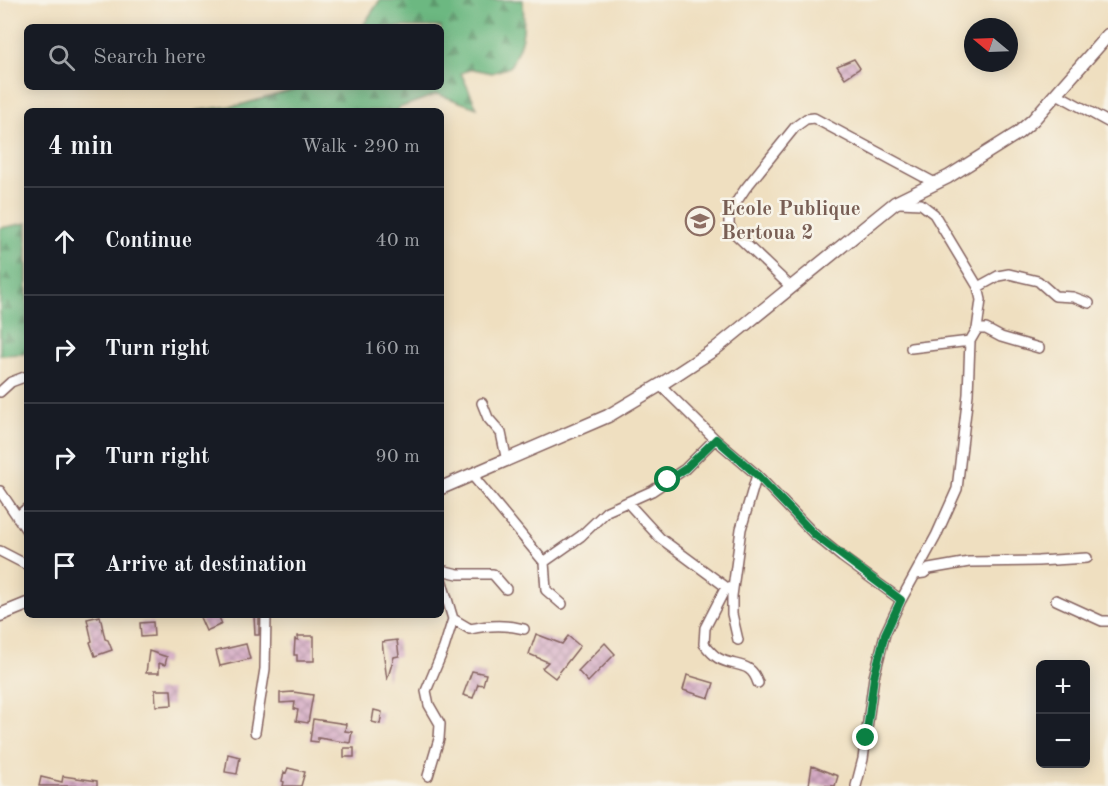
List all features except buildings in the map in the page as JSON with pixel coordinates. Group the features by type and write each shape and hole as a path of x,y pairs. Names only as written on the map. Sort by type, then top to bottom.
{"street":[{"path":"444,487 608,417 715,349 895,203 935,183 1018,133 1034,120 1108,35"},
{"path":"1057,94 1108,122"},
{"path":"792,288 739,238 729,224 729,213 745,189 795,127 806,119 814,118 935,183"},
{"path":"856,786 863,759 874,677 885,634 936,536 957,489 968,394 970,341 977,329 981,300 978,287 934,214 921,204 895,203"},
{"path":"978,287 998,276 1009,274 1038,281 1055,296 1073,297 1089,303"},
{"path":"977,329 986,329 1001,337 1039,348"},
{"path":"911,348 970,341"},
{"path":"0,392 11,382 24,377"},
{"path":"660,385 757,475 815,535 901,600"},
{"path":"482,403 488,418 501,433 507,461"},
{"path":"544,562 581,536 607,511 651,491 685,469 716,439"},
{"path":"472,475 544,562 546,590 562,604"},
{"path":"738,640 732,614 732,596 741,530 757,475"},
{"path":"0,491 24,527"},
{"path":"627,502 660,537 726,587 705,628 704,644 720,659 748,668 754,673 758,684"},
{"path":"16,517 24,510"},
{"path":"0,551 24,563"},
{"path":"916,574 959,563 1087,558"},
{"path":"444,571 458,574 493,574 506,589"},
{"path":"428,776 439,739 440,724 429,705 426,692 453,620 444,589"},
{"path":"1056,600 1102,621 1108,621"},
{"path":"0,615 24,605"},
{"path":"255,732 266,669 266,618"},
{"path":"453,620 470,628 485,625 511,625 524,629"}],"green space":[{"path":"380,0 523,0 524,19 521,42 510,67 492,73 473,69 461,73 477,108 437,94 399,108 217,108 240,105 292,90 444,90 444,24 364,24"},
{"path":"24,224 24,354 0,355 0,228"}],"place":[{"name":"Ecole Publique Bertoua 2","path":"700,221"}],"route":[{"path":"668,480 685,469 716,439 757,475 815,535 901,600 885,634 874,677 866,738"}]}
